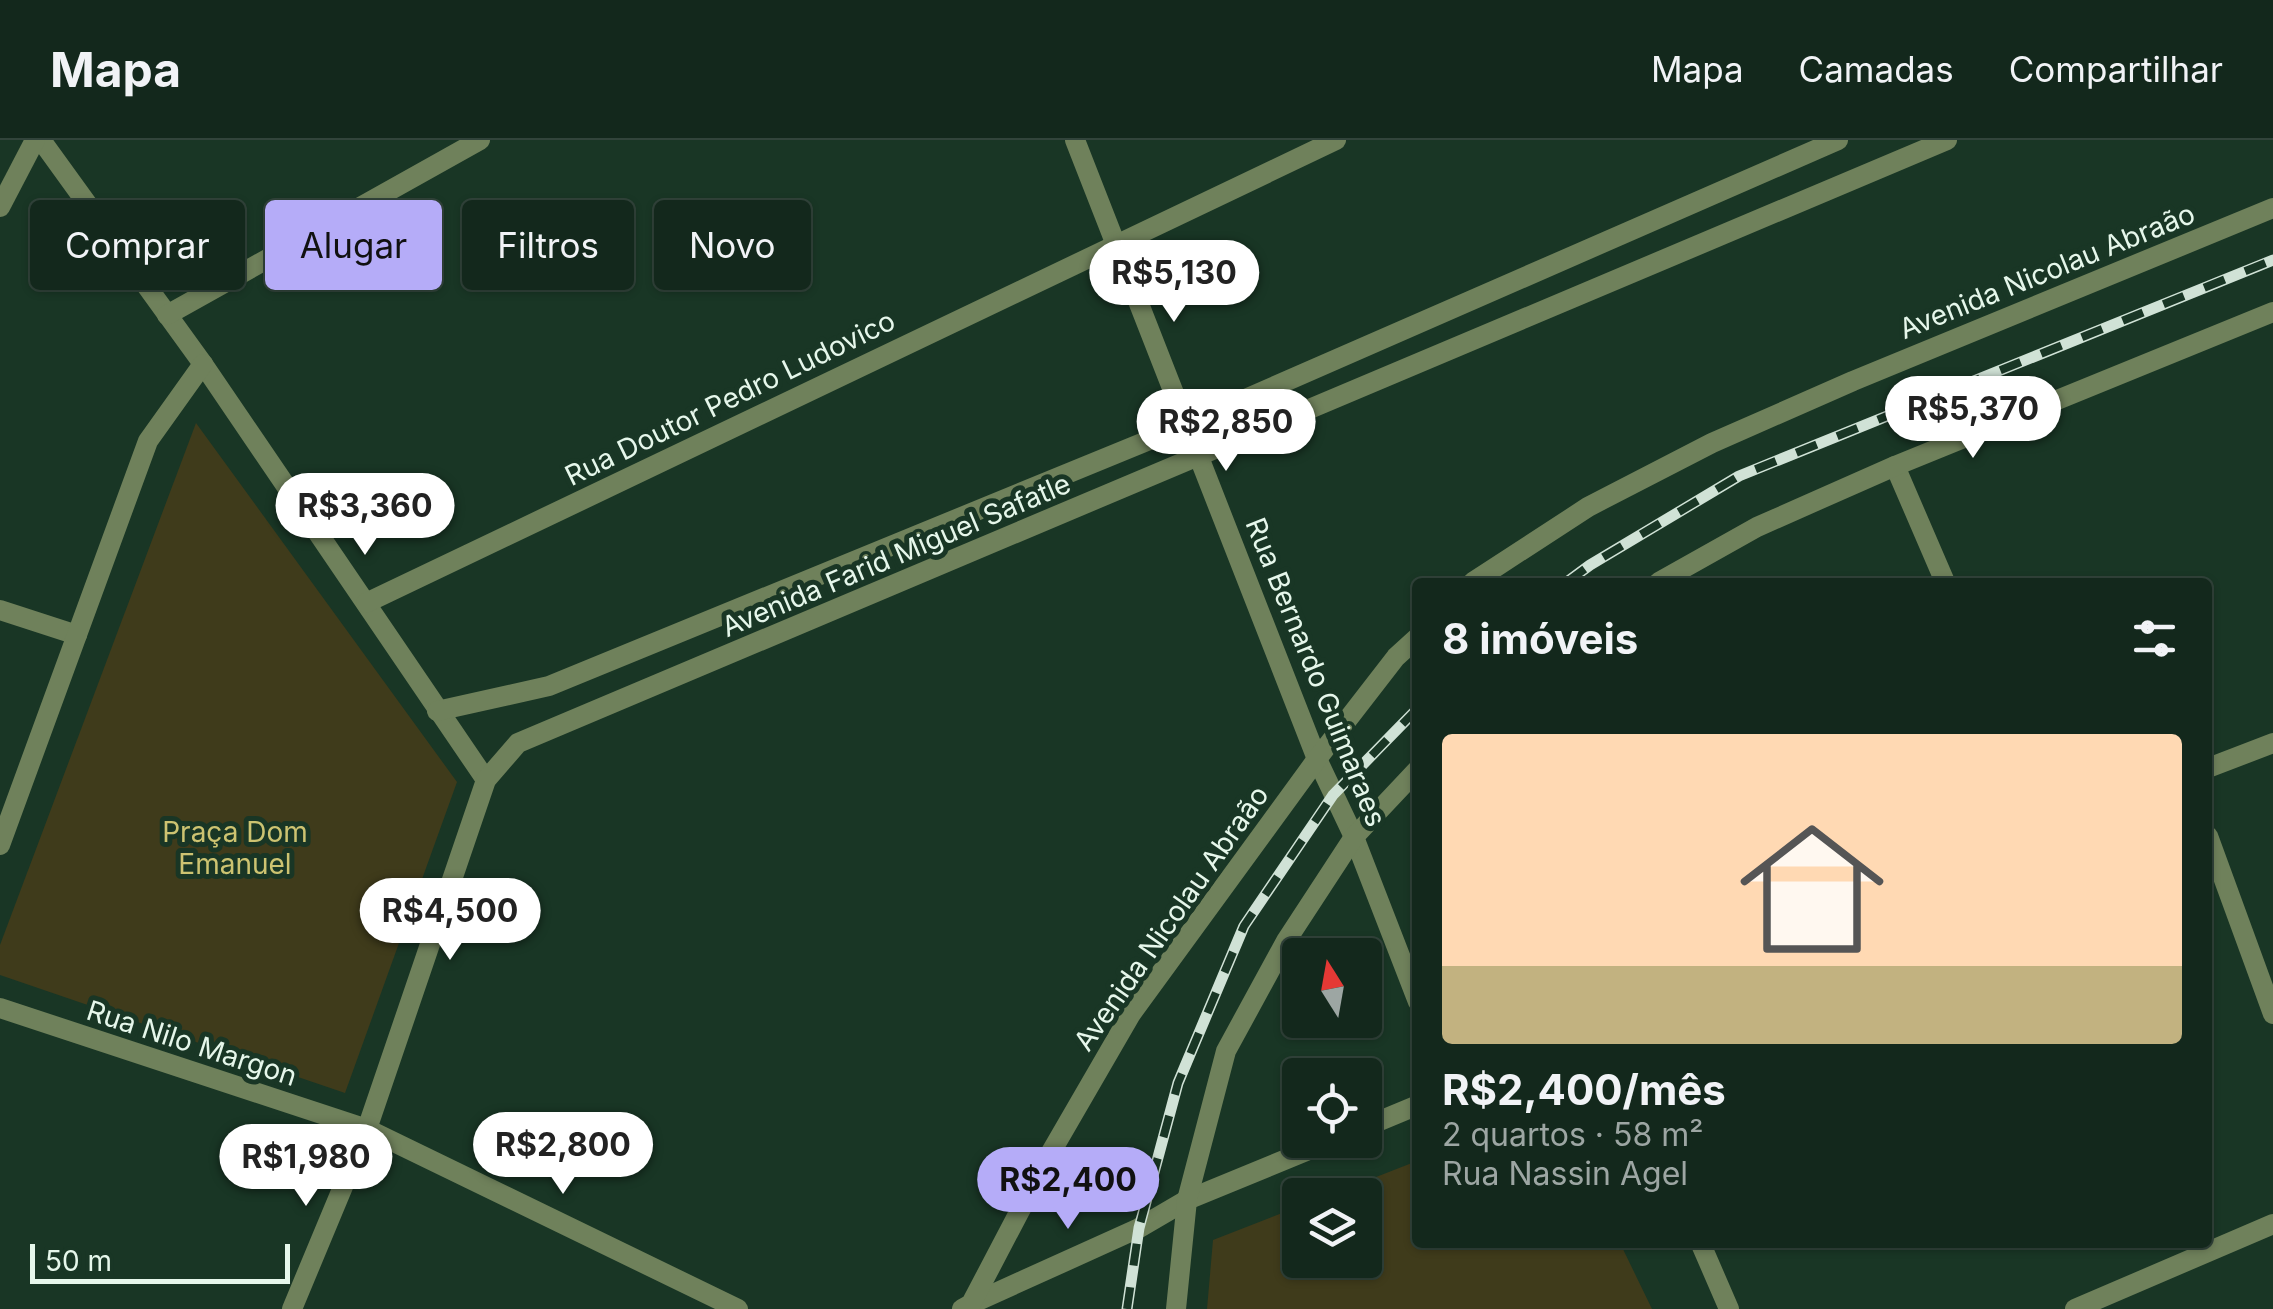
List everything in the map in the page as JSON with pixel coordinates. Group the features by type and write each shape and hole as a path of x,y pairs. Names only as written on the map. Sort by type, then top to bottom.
{"street":[{"path":"0,207 38,140 203,364 486,780 367,1129 292,1309"},
{"path":"167,314 480,140"},
{"name":"Rua Bernardo Guimaraes","path":"1076,140 1317,758 1354,837 1412,987"},
{"name":"Rua Doutor Pedro Ludovico","path":"366,603 1336,140"},
{"name":"Avenida Farid Miguel Safatle","path":"436,711 549,686 1186,425 1838,140"},
{"name":"Avenida Farid Miguel Safatle","path":"486,780 518,743 1947,140"},
{"name":"Avenida Nicolau Abraão","path":"1480,578 1588,507 1712,443 2273,208"},
{"path":"1665,578 1757,527 1895,466 2273,312"},
{"path":"0,845 148,440 203,364"},
{"path":"1895,466 1944,578"},
{"path":"0,610 76,635"},
{"name":"Avenida Nicolau Abraão","path":"966,1307 1131,1014 1317,758 1412,642"},
{"path":"2212,766 2273,743"},
{"path":"1176,1309 1186,1200 1226,1051 1286,940 1354,837 1412,775"},
{"path":"2212,847 2273,1014"},
{"name":"Rua Nilo Margon","path":"0,1008 367,1129 738,1309"},
{"path":"1382,1120 1412,1107"},
{"path":"966,1307 1139,1228 1186,1200 1289,1158"},
{"path":"2074,1309 2273,1224"},
{"path":"1703,1248 1729,1309"}],"green space":[{"name":"Praça Dom Emanuel","path":"196,423 457,782 345,1093 0,975 0,945"},
{"path":"1412,1163 1412,1248 1622,1248 1652,1309 1207,1309 1213,1240 1282,1213 1282,1278 1382,1278 1382,1178 1374,1178"}],"railway":[{"path":"1572,578 1739,476 2273,260"},
{"path":"1127,1309 1139,1228 1178,1083 1244,926 1333,795 1412,714"}]}
